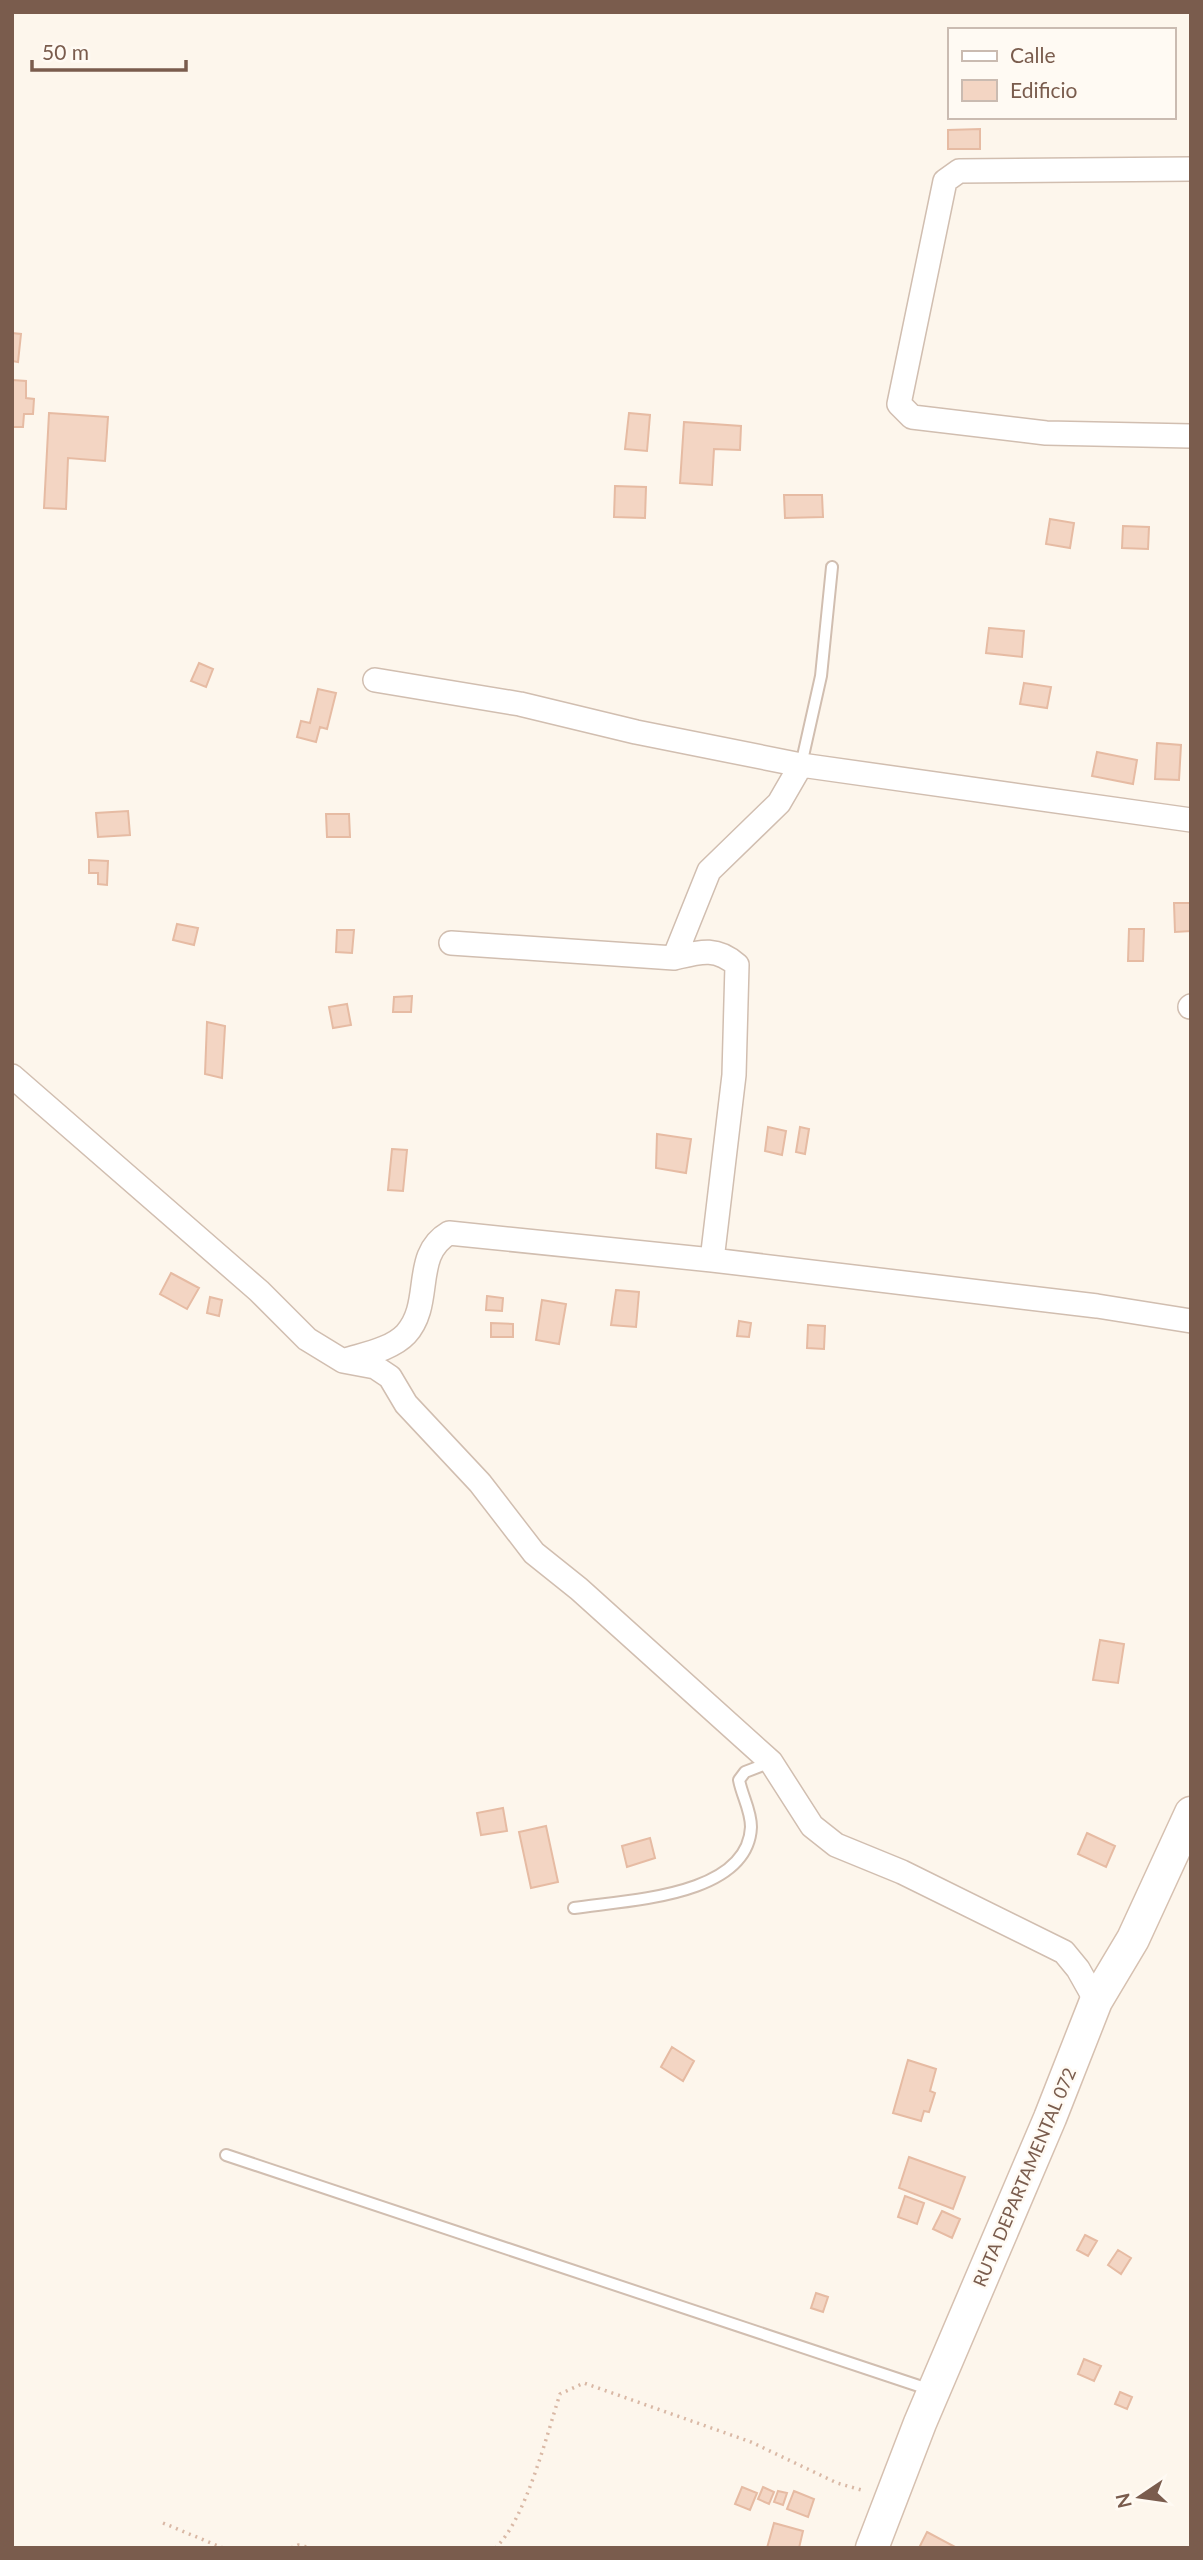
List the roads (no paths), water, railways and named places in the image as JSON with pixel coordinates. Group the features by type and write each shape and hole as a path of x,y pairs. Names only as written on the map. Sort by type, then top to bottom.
{"main road":[{"name":"RUTA DEPARTAMENTAL 072","path":"872,2548 933,2391 1050,2118 1096,2001 1133,1940 1191,1813"}],"street":[{"path":"1191,169 958,171 950,174 945,180 899,404 912,417 1046,433 1191,436"},
{"path":"375,680 520,704 636,732 801,765 1191,820"},
{"path":"674,958 709,871 779,803 801,765"},
{"path":"451,943 674,958 707,950 725,954 737,965 734,1075 712,1260"},
{"path":"12,1076 259,1291 307,1339 343,1361 375,1367 390,1377 406,1404 480,1483 534,1553 579,1589 771,1762 813,1826 836,1845 902,1872 1064,1952 1078,1969 1096,2001"},
{"path":"343,1361 383,1348 406,1334 421,1309 426,1258 436,1240 449,1233 712,1260 1097,1306 1191,1321"}],"lane":[{"path":"801,765 821,676 832,567"},
{"path":"574,1908 700,1886 734,1867 751,1830 751,1815 739,1780 745,1772 771,1762"},
{"path":"226,2155 933,2391"}]}
